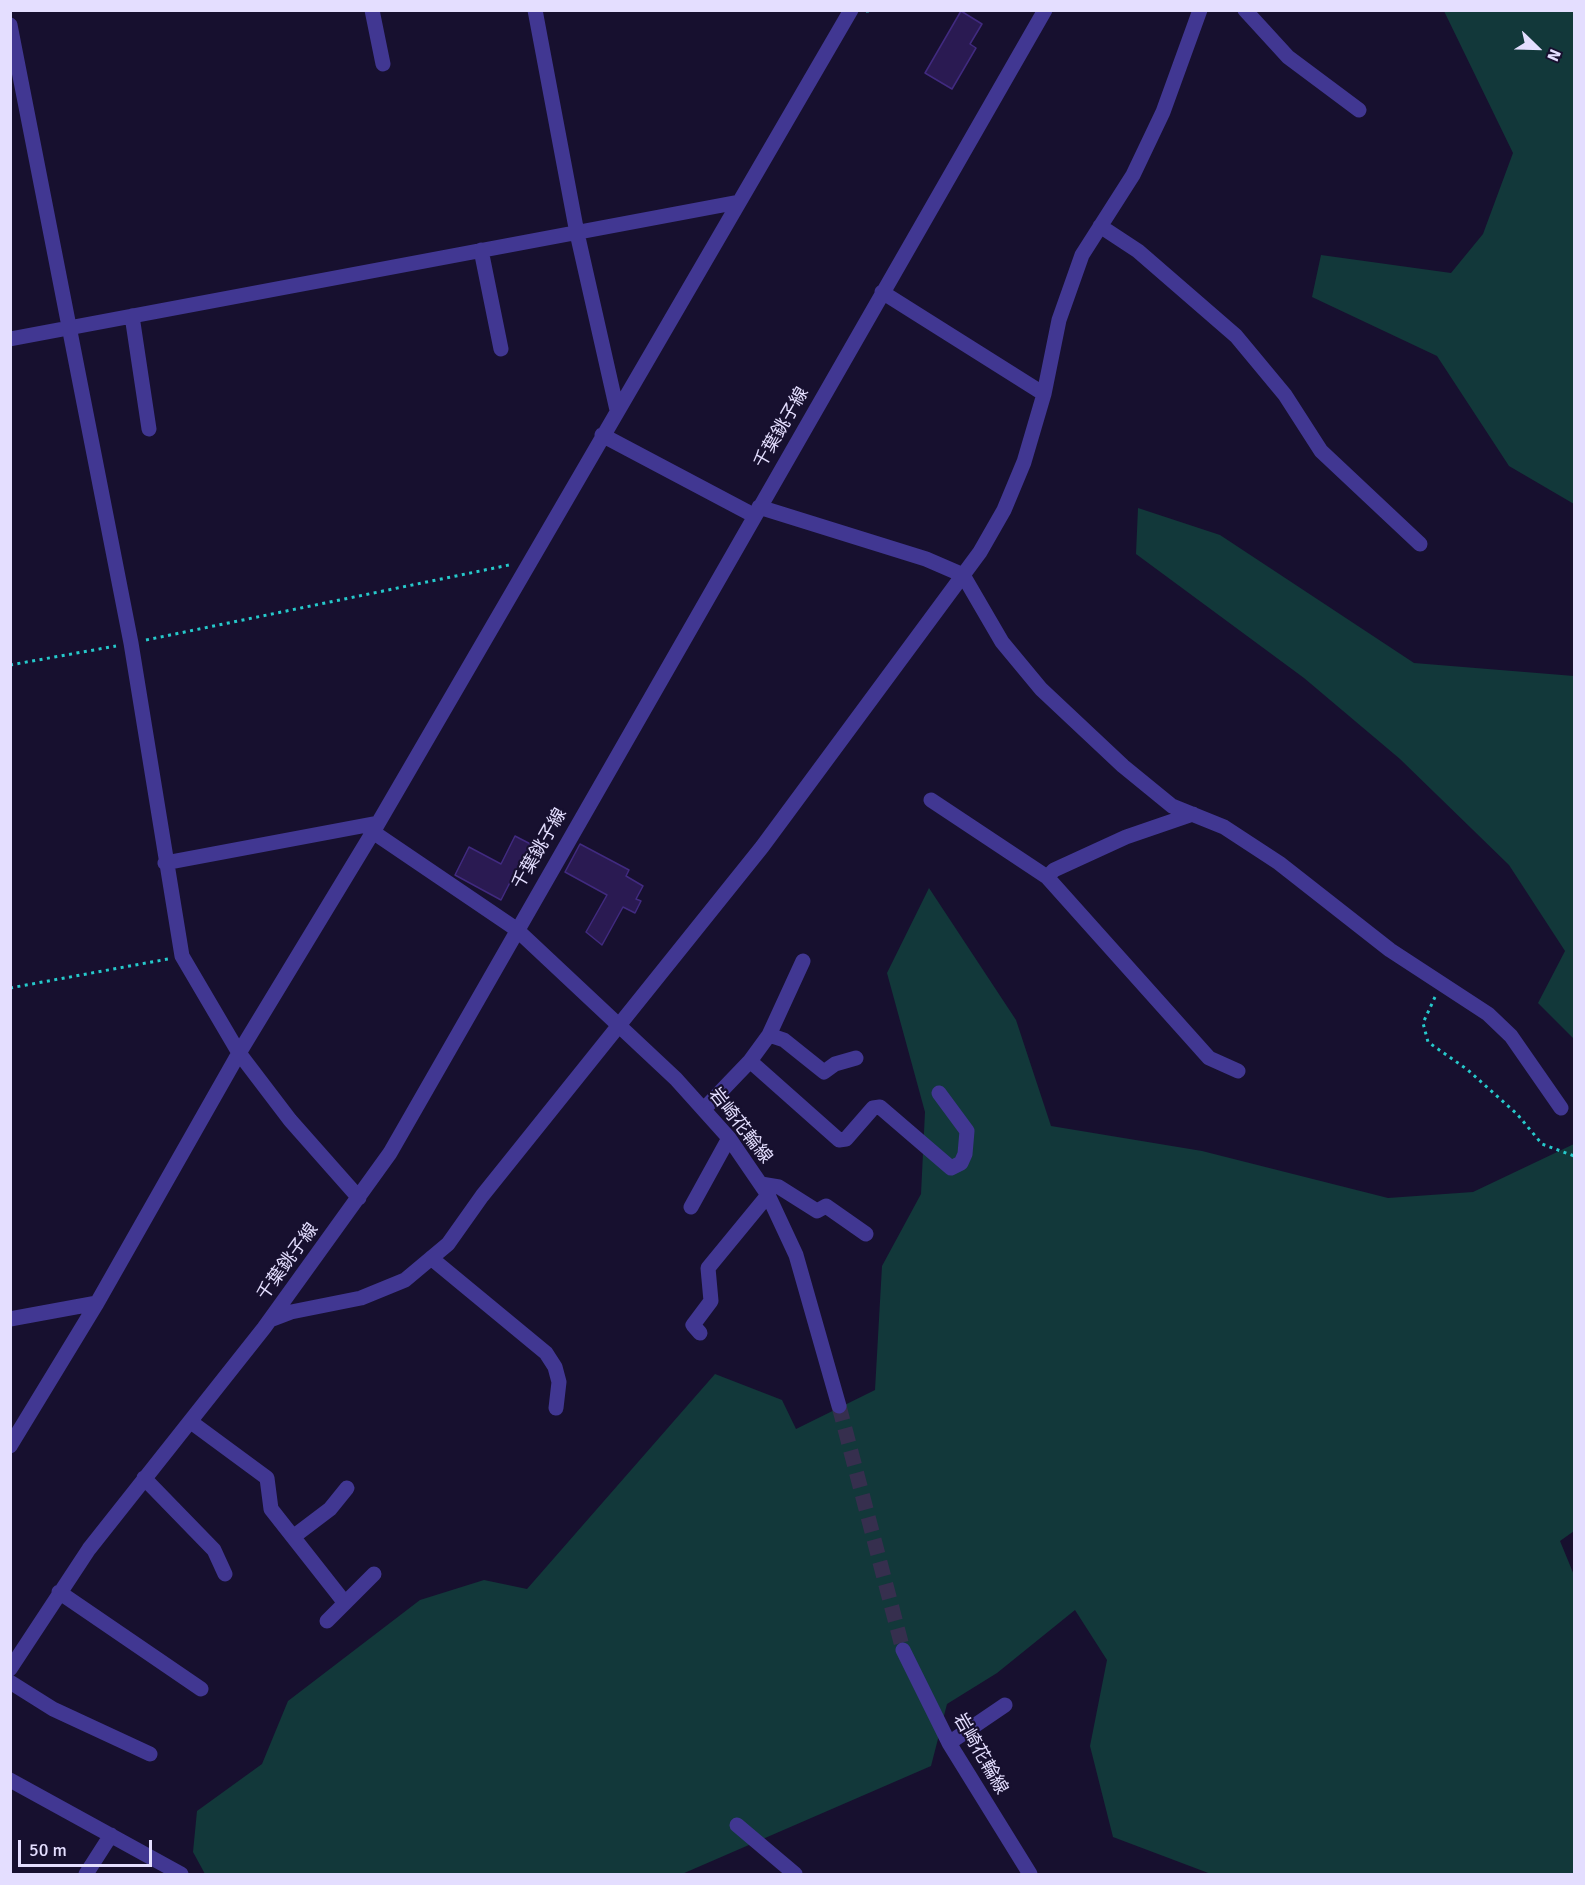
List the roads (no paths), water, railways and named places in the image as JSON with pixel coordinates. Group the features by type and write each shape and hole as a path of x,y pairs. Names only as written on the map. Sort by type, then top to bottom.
{"street":[{"path":"372,10 383,64"},
{"path":"535,10 577,233 617,410"},
{"path":"10,1446 97,1303 239,1053 375,828 851,10"},
{"name":"千葉銚子線","path":"10,1669 15,1652 59,1592 144,1478 270,1320 390,1153 516,929 1045,10"},
{"path":"270,1320 291,1312 361,1298 405,1280 448,1244 482,1196 762,847 980,552 1004,510 1024,462 1044,394 1059,320 1082,255 1132,175 1163,112 1187,40 1200,10"},
{"path":"1245,10 1288,57 1359,110"},
{"path":"10,25 15,73 130,643 182,956 239,1053 290,1120 359,1198"},
{"path":"10,339 739,202"},
{"path":"1100,226 1146,258 1236,336 1285,395 1321,451 1420,544"},
{"path":"481,250 501,349"},
{"path":"882,292 1044,394"},
{"path":"132,316 149,429"},
{"path":"602,435 757,511 926,559 963,575 1002,642 1041,689 1123,766 1172,806 1224,827 1279,863 1390,950 1440,985 1488,1014 1511,1036 1561,1108"},
{"path":"931,801 1047,877 1209,1058 1238,1071"},
{"path":"1047,877 1054,870 1126,837 1193,814"},
{"path":"165,863 375,828"},
{"name":"岩崎花輪線","path":"375,828 516,929 704,1109 729,1138 764,1190 796,1255 839,1406"},
{"path":"704,1109 750,1061 769,1035 803,961"},
{"path":"769,1035 784,1040 824,1072 835,1064 856,1058"},
{"path":"750,1061 839,1140 846,1139 873,1108 880,1107 951,1168 961,1163 965,1154 967,1131 939,1093"},
{"path":"691,1207 729,1138"},
{"path":"700,1333 693,1325 711,1301 708,1268 764,1190 779,1186 818,1211 826,1206 866,1234"},
{"path":"431,1258 546,1353 555,1367 559,1382 556,1408"},
{"path":"10,1319 97,1303"},
{"path":"190,1422 267,1478 271,1509 345,1603"},
{"path":"144,1478 214,1550 225,1574"},
{"path":"293,1537 330,1509 347,1488"},
{"path":"327,1621 374,1574"},
{"path":"59,1592 201,1689"},
{"name":"岩崎花輪線","path":"903,1650 949,1743 1023,1871"},
{"path":"10,1682 53,1709 150,1754"},
{"path":"949,1743 1005,1705"},
{"path":"10,1780 111,1834 181,1875"},
{"path":"737,1825 795,1875"},
{"path":"86,1875 111,1834"}],"tunnel":[{"path":"839,1406 903,1650"}]}
